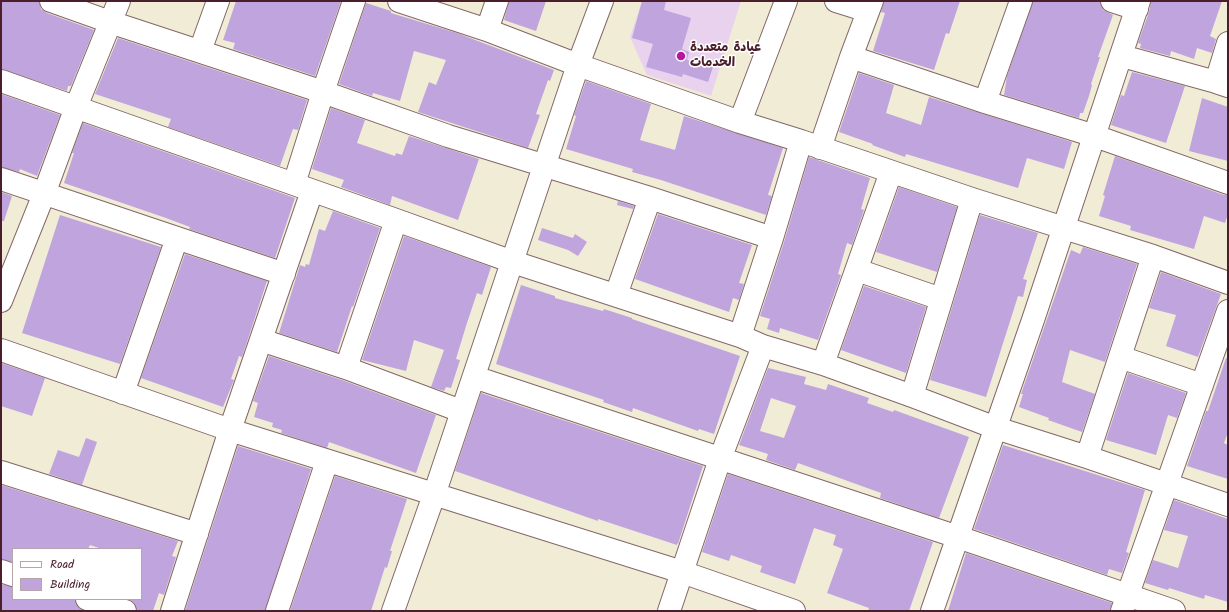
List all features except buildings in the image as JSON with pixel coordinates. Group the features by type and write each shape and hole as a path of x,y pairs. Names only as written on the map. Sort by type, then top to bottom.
{"street":[{"path":"51,1 323,92 448,136 544,167 650,198 772,238"},
{"path":"1,301 118,1"},
{"path":"200,52 218,1"},
{"path":"172,611 230,430 284,274 323,92 354,1"},
{"path":"399,1 487,30 578,66 740,122 972,199 1153,256 1228,283"},
{"path":"487,30 497,1"},
{"path":"396,610 461,411 474,377 578,66 602,1"},
{"path":"740,122 786,1"},
{"path":"740,336 772,238 811,145 851,57 870,6 836,1"},
{"path":"986,102 1021,1"},
{"path":"932,611 996,428 1138,5 1112,1"},
{"path":"1122,56 1222,84 1228,43"},
{"path":"851,57 986,102 1095,136 1228,182"},
{"path":"1,81 512,262 740,336 763,346 823,364 996,428 1228,505"},
{"path":"823,364 891,172"},
{"path":"1,179 284,274"},
{"path":"616,296 650,198"},
{"path":"912,396 972,199"},
{"path":"346,368 396,220"},
{"path":"123,393 177,238"},
{"path":"1086,457 1153,256"},
{"path":"857,270 941,300"},
{"path":"1125,603 1228,311"},
{"path":"261,340 346,368 461,411"},
{"path":"669,611 720,459 763,346"},
{"path":"1,350 230,430 682,572 794,611"},
{"path":"1120,357 1202,385"},
{"path":"474,377 958,537 1125,603 1174,611"},
{"path":"277,611 327,461"},
{"path":"1,472 197,534"},
{"path":"1,571 12,575"},
{"path":"90,600 124,611"}],"shaded area":[{"name":"عيادة متعددة الخدمات","path":"642,1 650,4 651,1 741,1 711,96 647,75 630,37"}],"place":[{"name":"عيادة متعددة الخدمات","path":"681,56"}]}
